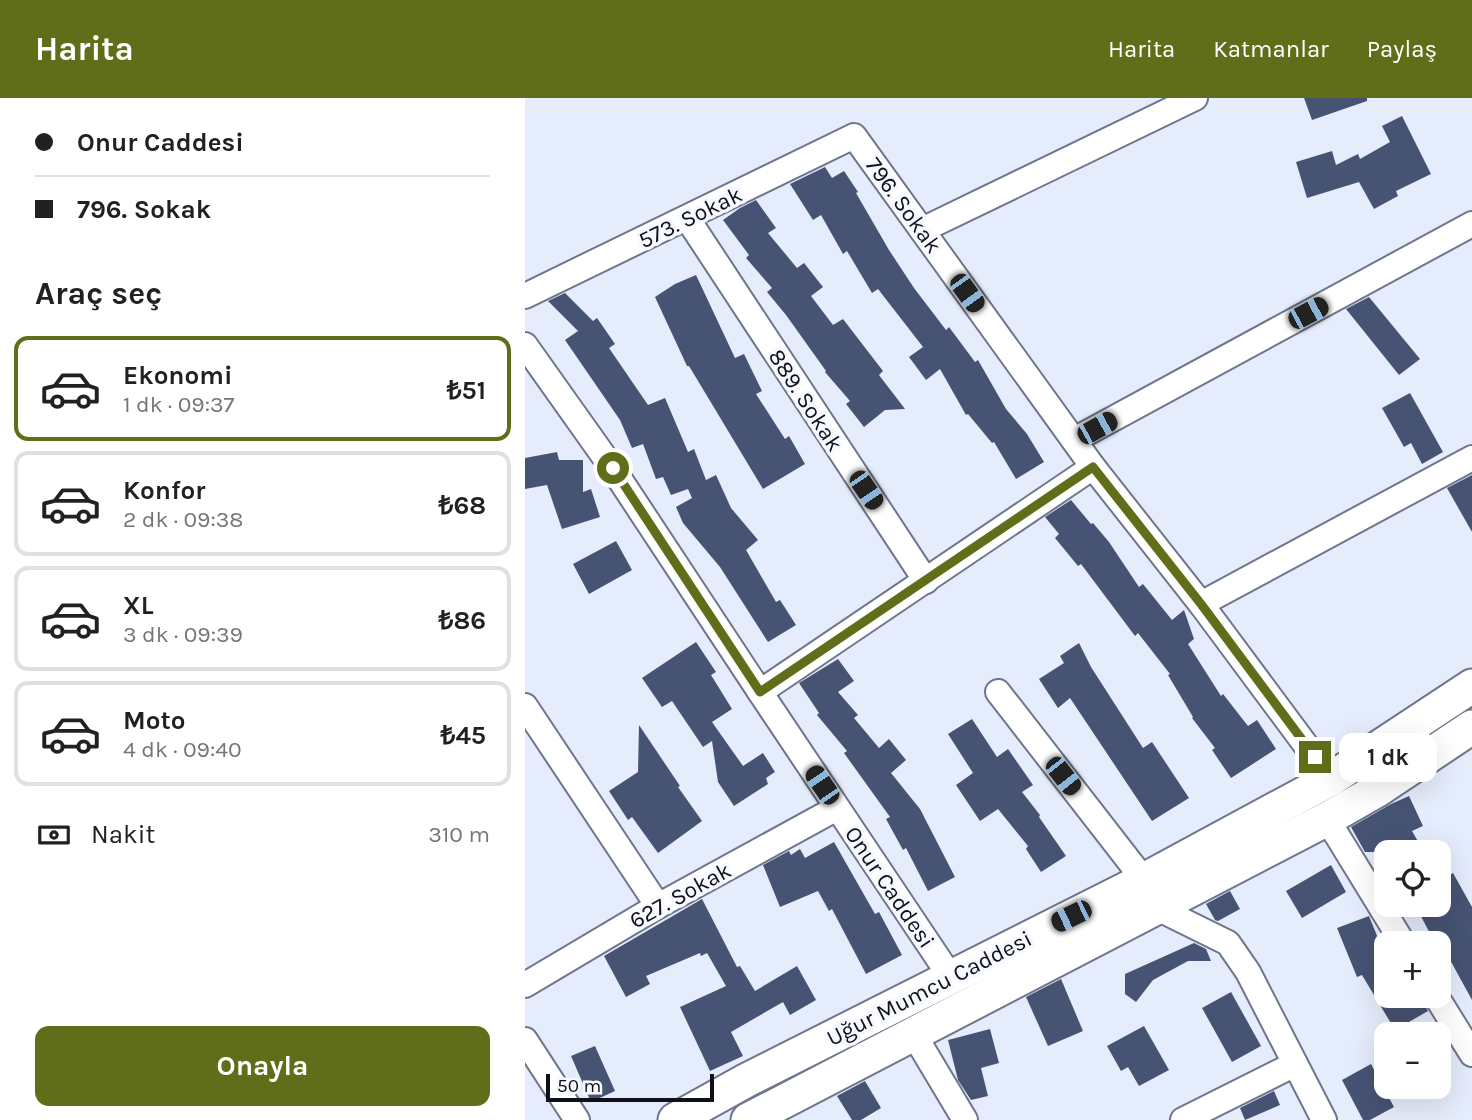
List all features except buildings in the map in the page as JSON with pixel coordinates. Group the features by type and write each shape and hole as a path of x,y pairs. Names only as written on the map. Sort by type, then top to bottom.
{"street":[{"path":"922,230 1195,98"},
{"name":"796. Sokak","path":"854,136 1093,467 1201,604 1331,779"},
{"name":"573. Sokak","path":"525,296 854,136"},
{"name":"889. Sokak","path":"687,218 926,581"},
{"path":"1074,440 1472,224"},
{"name":"Onur Caddesi","path":"525,345 613,468 950,976"},
{"path":"1201,604 1472,458"},
{"path":"760,692 1093,467"},
{"name":"Uğur Mumcu Caddesi","path":"748,1120 913,1033 1151,894 1472,686"},
{"path":"998,692 1151,894 1228,943 1248,972 1324,1120"},
{"path":"525,706 658,906"},
{"name":"Uğur Mumcu Caddesi","path":"675,1120 950,976 1327,819 1376,791 1472,727"},
{"name":"627. Sokak","path":"525,985 658,906 837,808"},
{"path":"1327,819 1396,931"},
{"path":"1443,1008 1472,1055"},
{"path":"913,1033 965,1120"},
{"path":"525,1040 577,1120"},
{"path":"1184,1120 1295,1064"}],"route":[{"path":"613,468 760,692 1093,467 1201,604 1315,757"}]}
